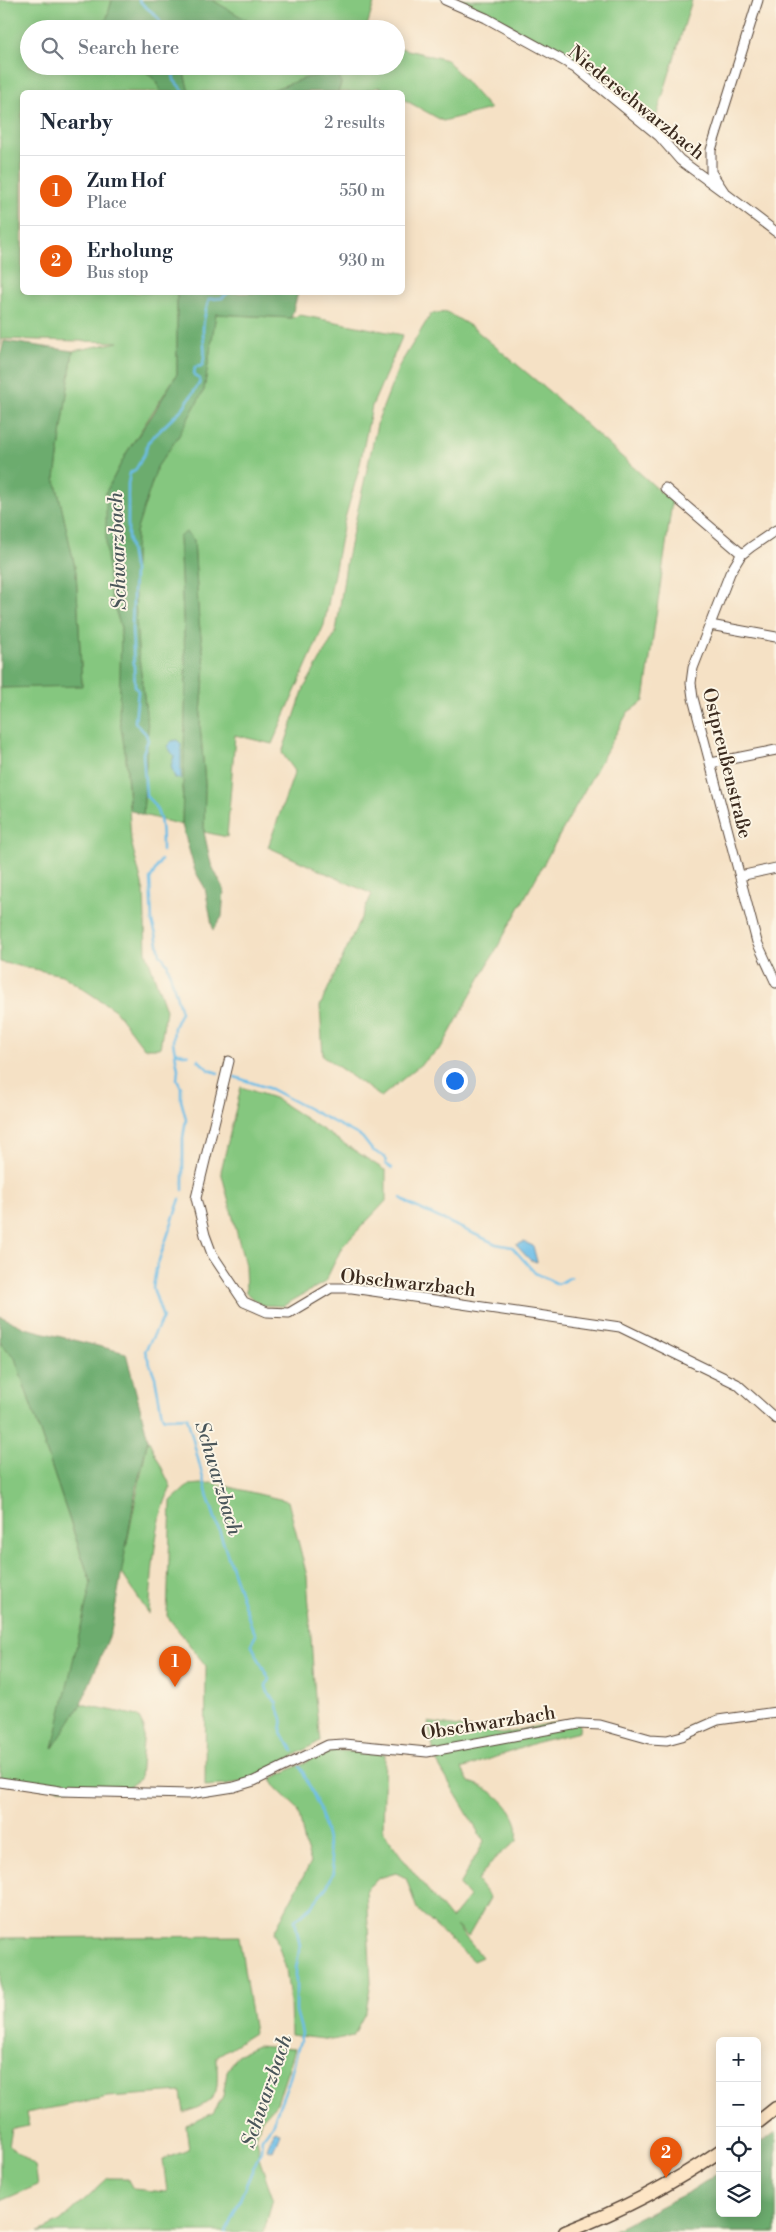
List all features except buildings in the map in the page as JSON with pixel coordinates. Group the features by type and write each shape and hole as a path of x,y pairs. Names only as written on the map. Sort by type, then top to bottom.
{"main road":[{"path":"761,2120 776,2108"},
{"path":"565,2232 631,2204 666,2186 716,2154"}],"street":[{"name":"Niederschwarzbach","path":"445,0 486,18 575,67 659,136 680,160 776,232"},
{"path":"725,193 712,172 711,150 758,0"},
{"path":"665,488 742,554"},
{"name":"Ostpreußenstraße","path":"776,530 742,554 730,573 693,668 691,683 693,698 757,942 776,983"},
{"path":"710,625 776,637"},
{"path":"711,763 776,750"},
{"path":"740,876 776,868"},
{"name":"Obschwarzbach","path":"229,1061 196,1198 205,1235 212,1254 244,1302 267,1312 289,1312 331,1288 352,1288 620,1328 737,1384 776,1419"},
{"name":"Obschwarzbach","path":"0,1782 60,1791 190,1794 234,1787 254,1781 328,1745 344,1744 427,1752 578,1724 600,1725 650,1739 667,1740 682,1736 718,1720 776,1712"}],"green space":[{"path":"0,0 112,0 105,20 20,20 20,75 150,75 157,82 160,90 20,90 20,295 177,295 177,374 127,452 106,492 110,593 121,628 120,718 126,758 131,841 144,892 146,952 166,1010 160,1048 144,1048 115,1010 62,975 0,962 0,688 82,685 76,572 55,478 73,351 118,342 2,339 0,346"},
{"path":"112,0 212,0 247,20 105,20"},
{"path":"212,0 375,0 369,20 246,20"},
{"path":"458,0 692,0 654,124 587,70 482,10"},
{"path":"405,49 447,60 490,109 443,121 405,100 405,90 386,90 380,87 368,90 339,90 341,84 339,75 405,75"},
{"path":"150,75 184,75 188,90 160,90 157,82"},
{"path":"184,75 339,75 306,78 272,90 188,90"},
{"path":"320,75 339,75 341,84 339,90 272,90"},
{"path":"177,295 297,295 291,318 216,314 204,390 178,437 157,467 136,532 134,582 138,650 148,728 143,815 130,810 126,758 119,716 121,628 110,591 106,545 106,492 127,452 177,374"},
{"path":"447,312 472,327 551,393 672,502 644,701 628,712 442,1047 381,1097 323,1056 320,1006 372,894 268,847 295,771 282,753 304,688 336,632 347,558 378,420 399,366 431,314"},
{"path":"216,314 291,318 300,315 403,335 372,406 359,469 344,522 324,625 272,744 235,735 227,837 204,832 205,783 200,725 205,666 199,622 194,540 179,537 186,676 182,825 143,815 148,728 138,650 134,582 136,532 157,467 178,437 204,390"},
{"path":"4,341 73,351 55,478 76,572 82,686 0,688 0,356"},
{"path":"186,532 194,540 199,622 205,666 200,725 205,783 204,832 211,864 224,890 222,917 213,930 205,888 195,871 182,825 186,676 179,537"},
{"path":"241,1087 274,1098 386,1171 386,1201 342,1247 325,1282 283,1306 261,1305 246,1293 245,1265 221,1171"},
{"path":"0,1316 25,1328 126,1353 148,1439 136,1490 111,1632 81,1704 53,1748 91,1583 15,1358 0,1342"},
{"path":"0,1342 15,1358 91,1584 54,1746 81,1704 138,1716 144,1728 140,1779 127,1788 59,1788 0,1778"},
{"path":"148,1439 171,1487 157,1533 149,1614 121,1572"},
{"path":"212,1483 288,1501 307,1576 315,1698 320,1741 254,1778 227,1785 205,1786 206,1666 167,1616 171,1501 189,1485"},
{"path":"580,1717 579,1732 538,1742 462,1769 469,1782 492,1792 505,1803 514,1817 517,1827 517,1841 494,1859 477,1881 490,1898 468,1937 456,1926 482,1957 473,1961 417,1909 406,1878 396,1873 379,1878 366,1889 371,1982 366,2011 353,2036 332,2040 291,2035 290,2000 286,1969 274,1932 311,1862 305,1845 298,1809 276,1788 271,1779 330,1750 385,1754 383,1831 451,1919 469,1897 459,1885 484,1842 435,1759 428,1722 502,1734"},
{"path":"239,1936 254,2033 217,2056 217,2087 212,2099 184,2113 181,2092 108,2097 26,2113 29,2126 12,2129 9,2146 35,2166 38,2185 0,2201 0,1938"},
{"path":"257,2046 295,2049 277,2103 261,2120 256,2138 260,2161 273,2198 264,2232 39,2232 60,2222 108,2178 127,2178 133,2189 167,2192 163,2159 189,2150 186,2126 213,2113 223,2096 227,2071 237,2055"},
{"path":"776,2132 776,2232 610,2232 689,2192 716,2175 716,2217 761,2217 761,2142"}],"water":[{"path":"177,740 181,744 181,779 175,778 171,766 174,756 167,746 172,741"},
{"path":"524,1242 533,1246 537,1262 530,1260 516,1245"},
{"path":"276,2130 280,2133 273,2151 267,2149 273,2131"}],"waterway":[{"name":"Schwarzbach","path":"139,0 159,20"},
{"name":"Schwarzbach","path":"173,75 174,80 182,90"},
{"name":"Schwarzbach","path":"162,851 159,814 146,796 143,753 148,740 146,734 135,722 138,691 135,686 132,629 134,571 128,536 128,484 130,473 136,469 145,453 148,442 183,408 199,384 200,379 194,375 195,367 202,366 205,352 203,326 209,299 222,298 226,295"},
{"name":"Schwarzbach","path":"161,860 150,879 152,922 160,954 167,963 181,1012 174,1027 173,1042 178,1069 177,1079 181,1087 181,1100 186,1119 183,1138 183,1190"},
{"path":"175,1052 188,1055"},
{"path":"198,1060 209,1070 218,1073"},
{"path":"235,1077 271,1089 362,1137 372,1150 385,1157 386,1164 392,1168"},
{"path":"401,1198 411,1205 496,1244 512,1247 535,1273 558,1284 571,1277"},
{"name":"Schwarzbach","path":"180,1199 156,1269 153,1288 163,1318 145,1351 155,1377 162,1415 164,1418 187,1417 208,1497 256,1635 251,1644 269,1679 266,1686 269,1695 277,1703 282,1721 281,1733 291,1745 293,1751"},
{"name":"Schwarzbach","path":"226,2232 261,2150 262,2138 272,2125 290,2078 302,2033 296,2011 296,1969 300,1946 295,1920 312,1906 327,1886 334,1872 320,1809 300,1766"}],"place":[{"name":"Zum Hof","path":"175,1687"},
{"name":"Erholung","path":"666,2178"}]}
